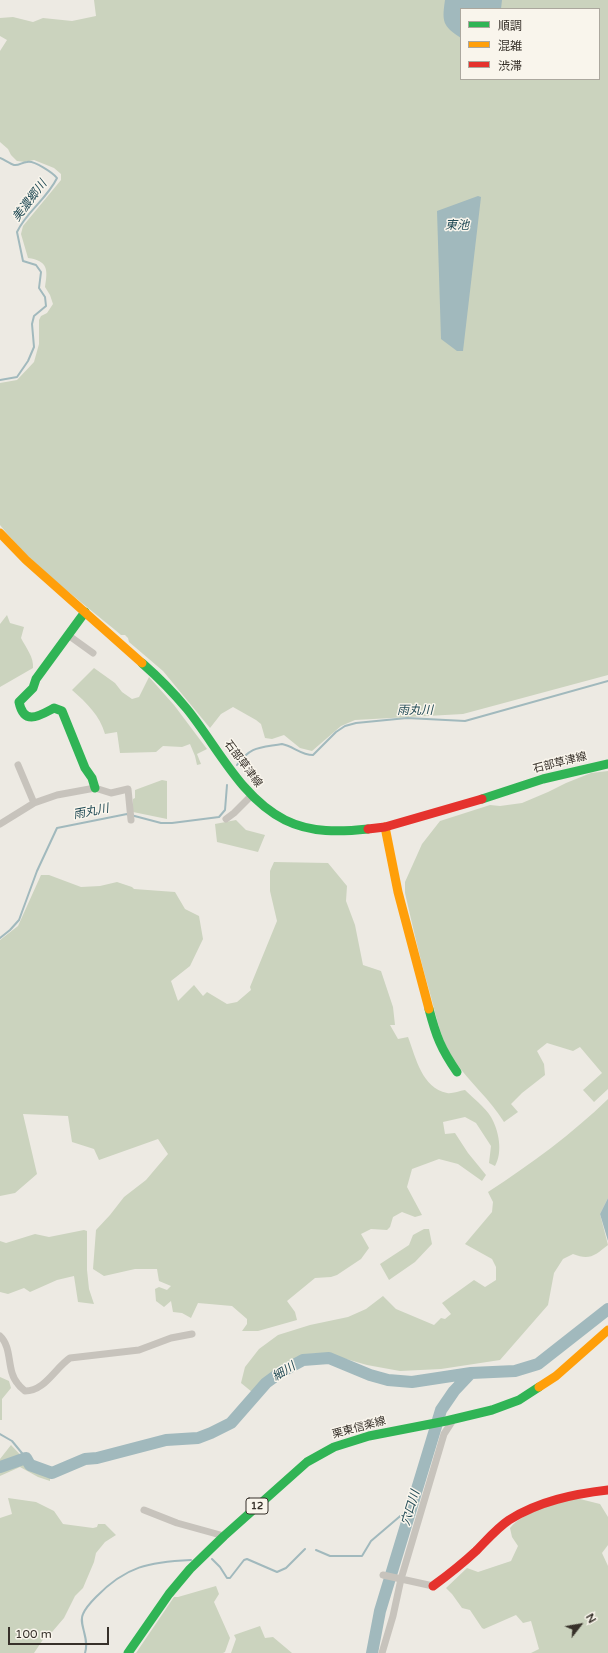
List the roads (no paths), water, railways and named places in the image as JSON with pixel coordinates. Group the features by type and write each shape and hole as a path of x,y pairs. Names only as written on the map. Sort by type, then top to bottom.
{"main road":[{"name":"石部草津線","path":"0,533 26,560 160,678 187,709 251,796 285,820 311,829 340,832 385,827 479,800 543,779 608,764"},
{"path":"85,612 36,679 33,688 19,702 20,710 24,716 33,718 54,708 62,711 85,768 92,778 94,788"},
{"path":"385,827 398,892 436,1035 442,1051 457,1072"},
{"name":"栗東信楽線","path":"128,1653 169,1594 190,1570 224,1536 307,1462 334,1447 355,1440 449,1421 492,1410 519,1400 537,1390 577,1359 608,1330"},
{"path":"433,1586 461,1565 508,1521 522,1513 561,1498 577,1494 608,1490"}],"street":[{"path":"68,635 93,653"},
{"path":"18,765 34,803"},
{"path":"0,824 34,803 58,795 94,788 111,793 128,789 131,816"},
{"path":"226,819 251,796"},
{"path":"0,1336 6,1344 17,1384 25,1391 33,1391 70,1358 139,1350 171,1338 192,1334"},
{"path":"382,1653 393,1616 399,1578 449,1421"},
{"path":"144,1510 177,1523 224,1536"},
{"path":"383,1574 433,1586"}],"water":[{"path":"445,0 502,0 501,8 460,8 460,37 447,26 444,13"},
{"name":"東池","path":"478,196 481,197 463,351 457,351 441,339 437,211"},
{"path":"608,1198 608,1241 600,1214"}],"waterway":[{"name":"美濃郷川","path":"0,158 14,165 25,162 34,163 48,170 57,178 53,186 26,218 17,232 23,261 36,265 41,272 39,288 45,297 46,306 34,316 32,324 34,347 28,361 17,377 0,380"},
{"name":"雨丸川","path":"237,765 251,751 261,747 282,744 305,754 313,755 336,732 345,726 356,723 407,718 465,721 608,681"},
{"name":"雨丸川","path":"0,938 19,920 37,871 57,828 127,814 161,823 219,817 225,810 227,785"},
{"name":"細川","path":"0,1467 26,1458 30,1465 52,1473 85,1459 97,1458 166,1440 198,1438 231,1423 266,1383 281,1372 303,1360 329,1358 370,1375 388,1380 412,1382 471,1373 515,1371 538,1364 608,1309"},
{"name":"穴口川","path":"372,1653 380,1611 441,1410 454,1391 471,1373"},
{"name":"細川","path":"0,1434 12,1441 26,1458"},
{"path":"316,1550 330,1556 362,1556 371,1541 412,1506"},
{"path":"212,1559 220,1567 227,1578 230,1578 244,1560 247,1559 277,1572 286,1568 305,1549"},
{"path":"85,1653 86,1642 82,1622 83,1614 90,1603 107,1587 128,1572 150,1564 191,1560"}]}
